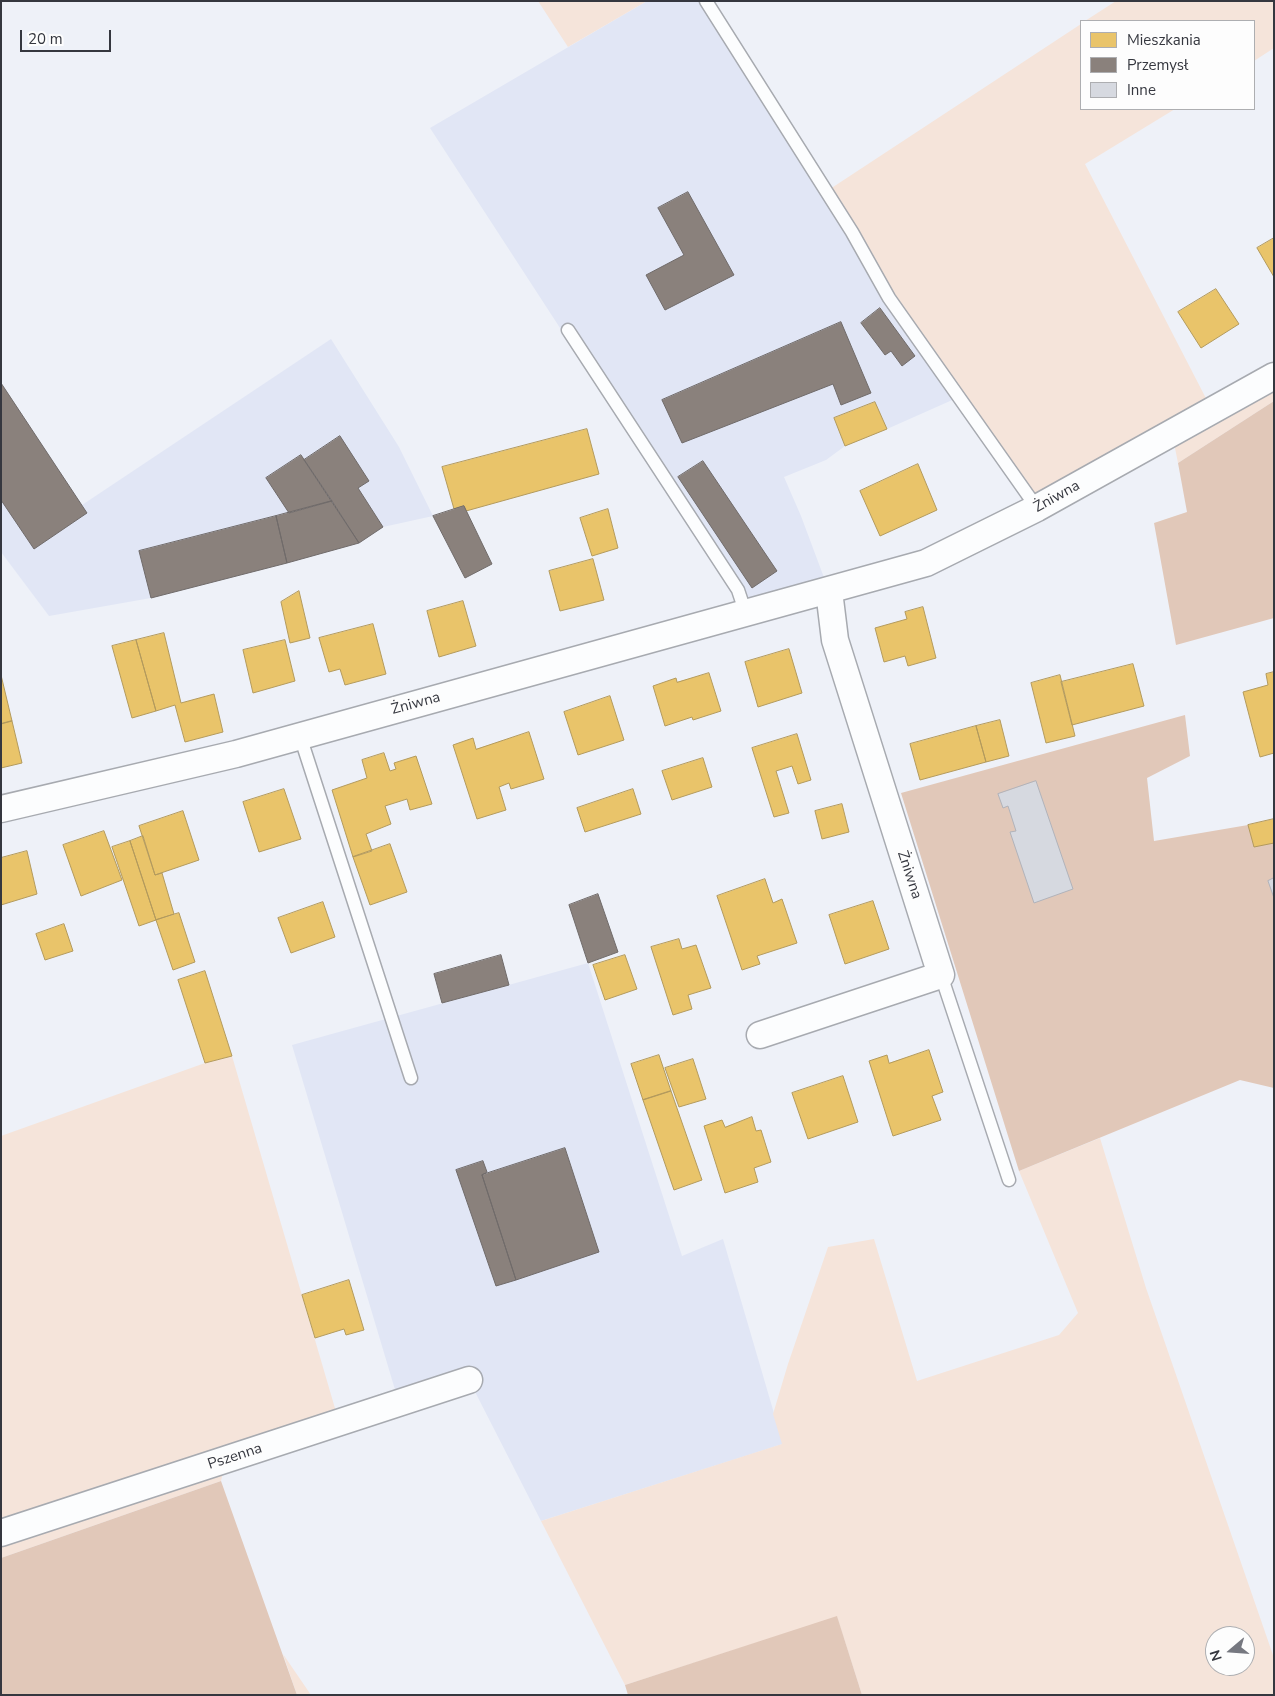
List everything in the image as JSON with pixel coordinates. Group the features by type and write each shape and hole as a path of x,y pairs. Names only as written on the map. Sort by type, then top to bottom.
{"street":[{"name":"Żniwna","path":"1,809 236,754 926,563 1037,508 1274,376"},
{"name":"Żniwna","path":"829,591 835,640 941,975"},
{"path":"760,1035 941,975"},
{"name":"Pszenna","path":"1,1533 469,1380"}],"lane":[{"path":"706,1 852,232 889,298 1037,508"},
{"path":"568,330 738,590 746,614"},
{"path":"300,736 411,1078"},
{"path":"941,975 1009,1180"}],"shaded area":[{"path":"538,1 647,1 568,47"},
{"path":"647,1 706,1 959,397 845,446 826,460 784,477 829,591 746,614 430,128"},
{"path":"1116,1 1274,1 1274,48 1255,60 1255,20 1087,20"},
{"path":"1080,25 1080,110 1173,110 1085,164 1212,410 1274,376 1274,401 1178,463 1172,433 1037,508 959,397 827,191"},
{"path":"331,339 399,447 433,516 383,527 359,543 287,563 151,598 49,616 1,552 1,383 82,505"},
{"path":"1274,401 1274,618 1176,645 1154,523 1187,512 1178,463"},
{"path":"1185,715 1190,756 1147,778 1154,841 1274,819 1274,1088 1240,1080 1019,1171 901,793"},
{"path":"588,963 682,1256 723,1239 783,1444 541,1521 469,1380 399,1403 292,1045"},
{"path":"232,1056 339,1422 226,1459 221,1481 1,1558 1,1136 205,1063"},
{"path":"1100,1138 1146,1288 1274,1658 1274,1695 862,1695 837,1617 625,1685 541,1521 782,1444 773,1414 828,1247 874,1239 917,1381 1059,1335 1078,1313 1019,1171"},
{"path":"221,1481 297,1695 1,1695 1,1558"},
{"path":"837,1616 862,1695 628,1695 625,1685"},
{"path":"283,1654 311,1695 297,1695"}],"building: Mieszkania":[{"path":"1274,238 1274,277 1257,248"},
{"path":"1216,289 1239,324 1201,348 1178,312"},
{"path":"875,402 887,429 845,446 834,418"},
{"path":"587,429 599,474 466,511 464,506 454,509 442,467"},
{"path":"918,464 937,510 880,536 860,491"},
{"path":"608,509 618,548 592,556 580,518"},
{"path":"593,559 604,600 560,611 549,571"},
{"path":"299,591 310,638 290,643 281,602"},
{"path":"463,601 476,646 439,657 427,611"},
{"path":"923,607 936,658 908,666 905,656 884,662 875,628 907,619 905,612"},
{"path":"373,624 386,674 345,685 340,669 329,672 319,638"},
{"path":"164,633 181,703 214,694 223,732 185,742 175,705 156,711 136,640"},
{"path":"136,640 156,711 132,718 112,646"},
{"path":"285,640 295,681 253,693 243,650"},
{"path":"789,649 802,693 758,707 745,662"},
{"path":"1133,664 1144,706 1072,725 1061,682"},
{"path":"1274,672 1274,753 1260,757 1243,692 1268,685 1266,674"},
{"path":"709,673 721,711 693,720 692,717 665,726 653,686 676,678 677,682"},
{"path":"1,675 12,721 1,724"},
{"path":"1060,675 1075,736 1046,743 1031,683"},
{"path":"610,696 624,740 578,755 564,712"},
{"path":"1000,720 1009,756 986,762 976,726"},
{"path":"12,721 22,763 1,768 1,724"},
{"path":"976,726 986,762 920,780 910,744"},
{"path":"529,732 544,779 511,789 509,783 499,787 506,810 477,819 453,745 473,738 476,749"},
{"path":"797,734 811,780 798,784 792,766 776,771 789,813 774,817 752,748"},
{"path":"384,753 390,771 396,769 394,763 416,756 432,804 410,810 407,799 385,806 391,824 366,834 372,851 353,857 332,790 367,778 362,760"},
{"path":"703,758 712,787 672,800 662,771"},
{"path":"284,789 301,839 259,852 243,802"},
{"path":"633,789 641,814 585,832 577,808"},
{"path":"842,804 849,832 822,839 815,811"},
{"path":"183,811 199,860 155,875 139,826"},
{"path":"1274,819 1274,843 1254,847 1248,825"},
{"path":"104,831 122,880 81,896 63,845"},
{"path":"143,836 155,875 162,873 174,914 156,920 130,841"},
{"path":"130,841 156,920 139,926 112,847"},
{"path":"390,844 407,892 370,905 353,857"},
{"path":"27,851 37,894 1,905 1,858"},
{"path":"765,879 773,903 782,899 797,943 757,956 760,964 742,970 717,896"},
{"path":"873,901 889,949 845,964 829,915"},
{"path":"323,902 335,937 291,953 278,918"},
{"path":"179,913 195,962 173,970 156,920"},
{"path":"64,924 73,951 45,960 36,934"},
{"path":"679,939 682,949 696,945 711,988 688,995 692,1009 673,1015 651,947"},
{"path":"625,955 637,989 605,1000 593,965"},
{"path":"205,971 232,1056 205,1063 178,980"},
{"path":"929,1050 943,1092 932,1096 941,1120 893,1136 869,1061 887,1055 889,1063"},
{"path":"659,1055 671,1091 643,1100 631,1064"},
{"path":"693,1059 706,1099 679,1107 665,1068"},
{"path":"843,1076 858,1122 808,1139 792,1093"},
{"path":"671,1091 702,1180 674,1190 643,1100"},
{"path":"752,1117 756,1131 761,1130 771,1162 754,1168 758,1182 725,1193 704,1126 722,1120 725,1127"},
{"path":"349,1280 364,1330 346,1335 344,1329 315,1338 302,1295"}],"building: Przemysł":[{"path":"688,192 734,275 665,310 646,275 684,255 658,208"},
{"path":"880,308 915,356 902,366 891,351 885,355 861,323"},
{"path":"841,322 871,393 841,405 833,384 682,443 662,400"},
{"path":"1,383 87,513 34,549 1,500"},
{"path":"340,436 369,481 358,488 383,527 359,543 304,460"},
{"path":"301,455 332,501 289,513 266,478"},
{"path":"703,461 777,571 752,588 678,477"},
{"path":"332,501 359,543 287,563 276,516"},
{"path":"464,506 492,564 465,578 433,516"},
{"path":"276,516 287,563 151,598 139,551"},
{"path":"598,894 618,952 588,963 569,905"},
{"path":"501,955 509,985 442,1003 434,974"},
{"path":"565,1148 599,1252 516,1280 482,1175"},
{"path":"483,1161 487,1172 482,1175 516,1280 496,1286 456,1170"}],"building: Inne":[{"path":"1036,781 1073,889 1034,903 1010,832 1016,831 1008,806 1003,808 998,794"},
{"path":"1274,878 1274,898 1268,881"}]}
